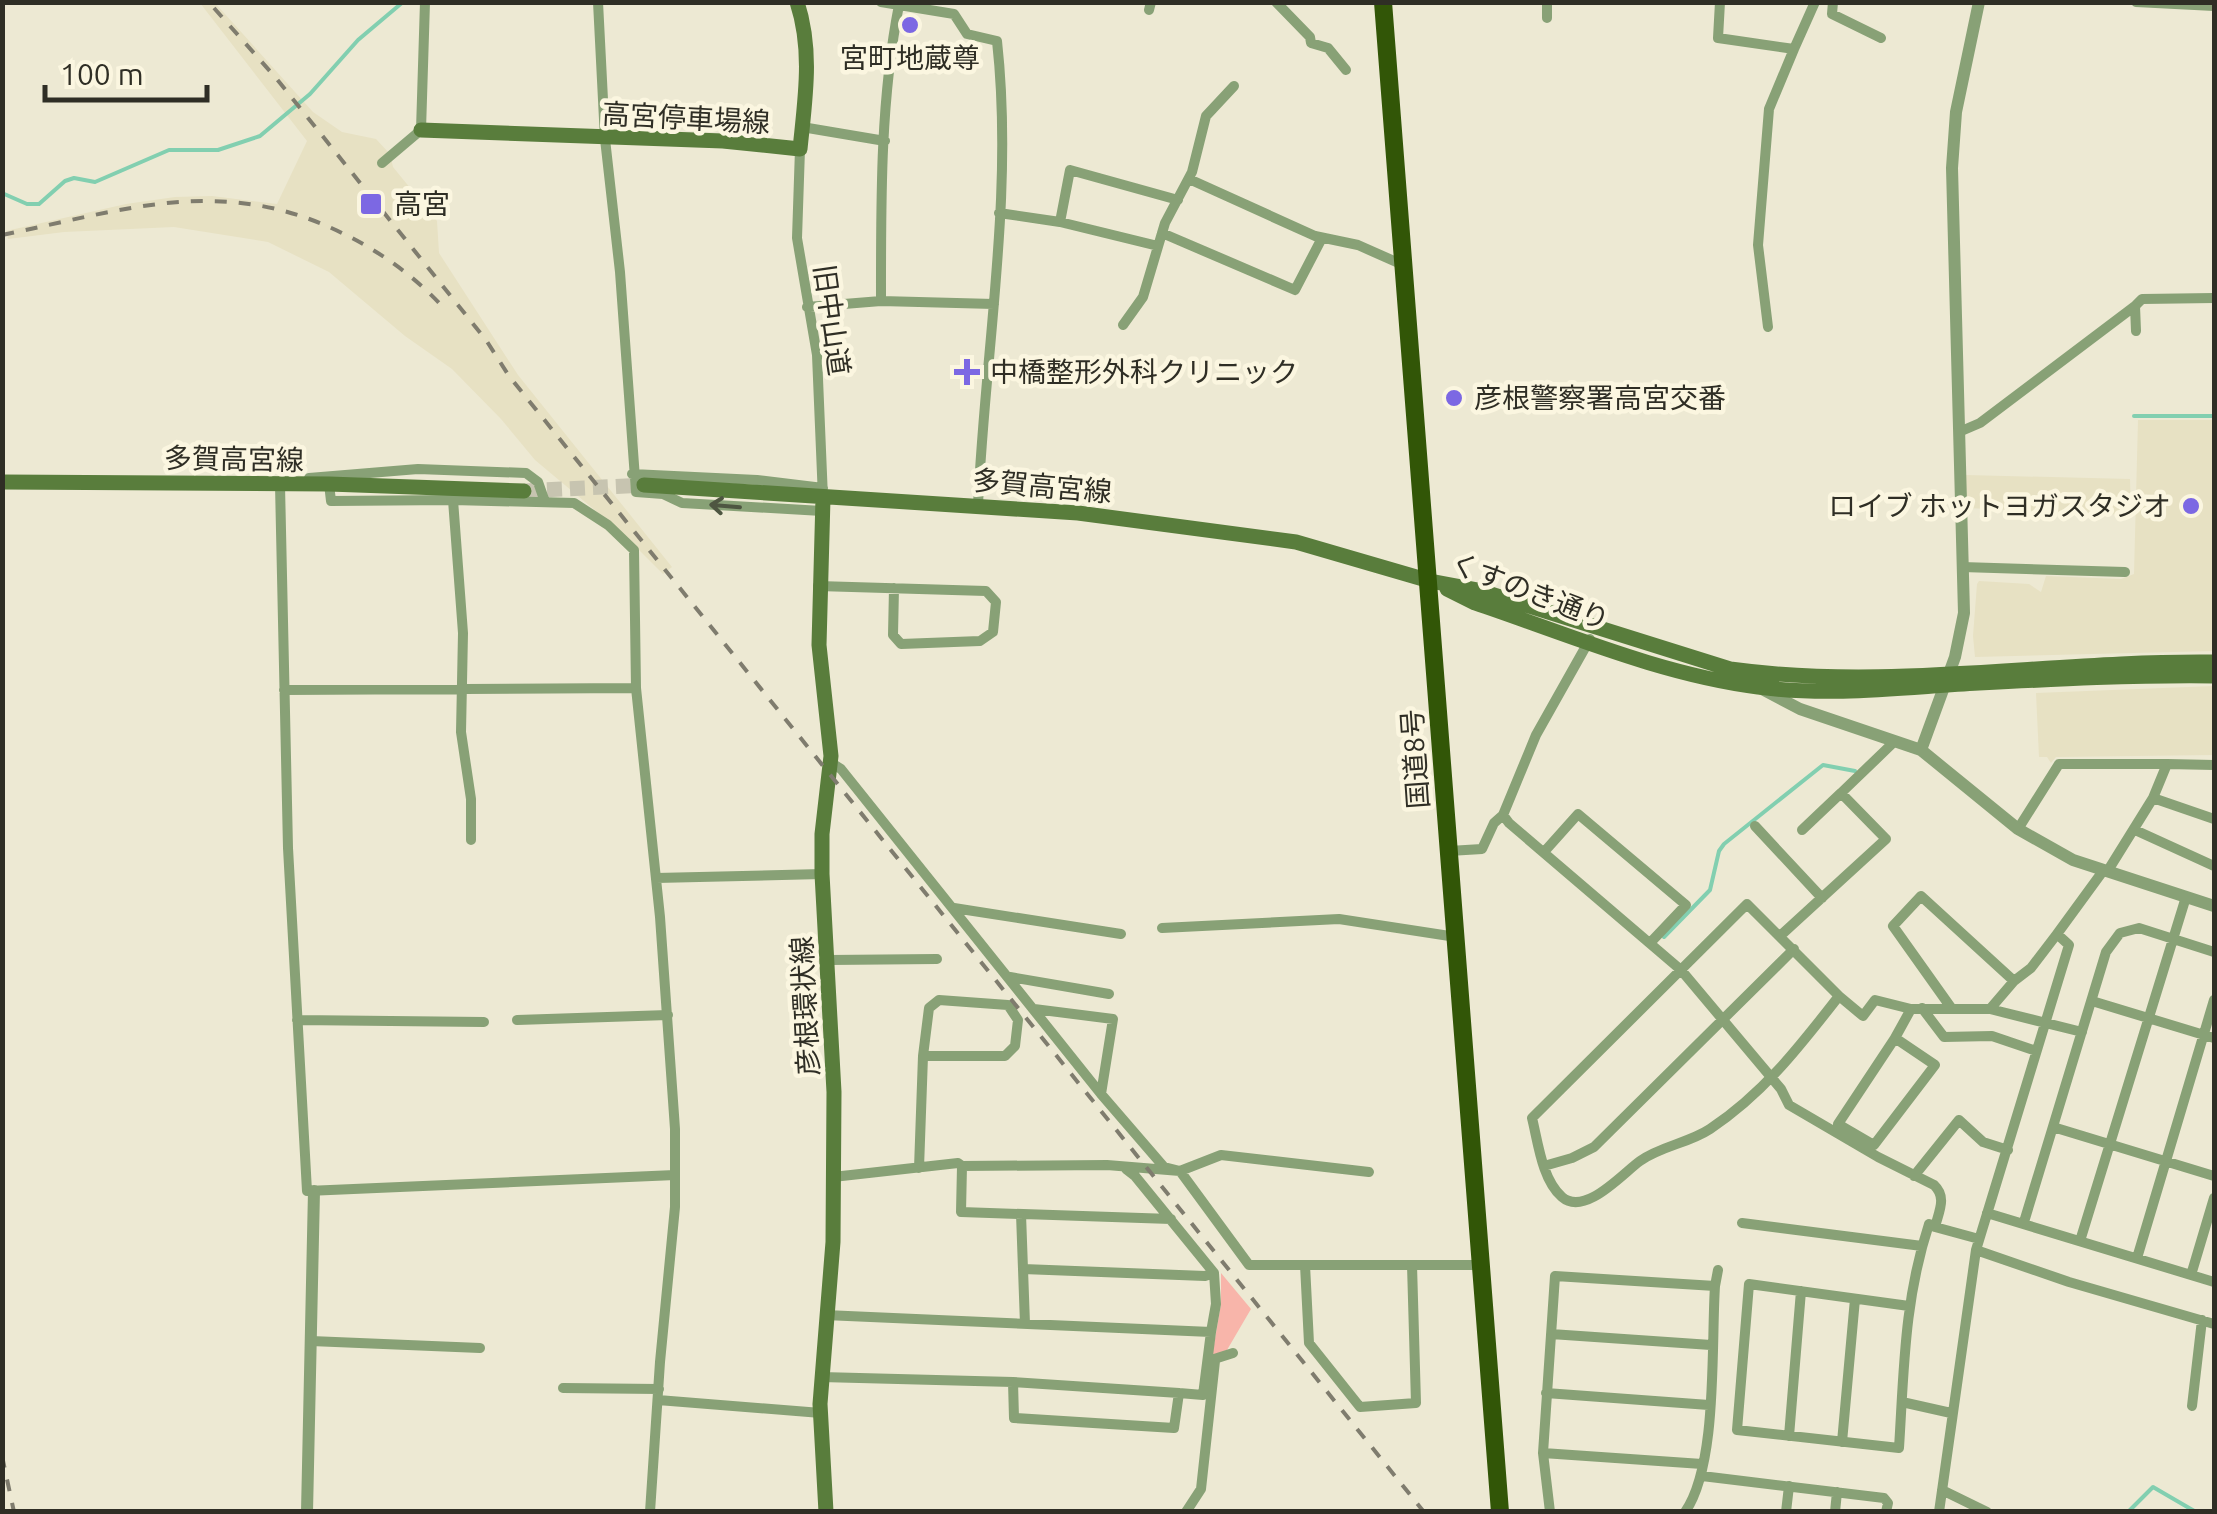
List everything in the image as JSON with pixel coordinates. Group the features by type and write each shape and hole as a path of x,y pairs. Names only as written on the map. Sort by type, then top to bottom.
{"highway":[{"name":"国道8号","path":"1384,2 1500,1512"}],"main road":[{"name":"高宮停車場線","path":"421,130 723,141 800,150 807,42 797,2"},
{"name":"多賀高宮線","path":"638,479 823,499 978,505 1176,524 1296,542 1430,581"},
{"name":"多賀高宮線","path":"2,482 329,484 524,490"},
{"name":"彦根環状線","path":"823,499 819,645 829,718 830,762 822,874 834,1092 832,1242 821,1376 826,1512"},
{"name":"くすのき通り","path":"1430,581 1478,590 1712,680 1759,688 1819,693 1946,679 2214,662"},
{"name":"くすのき通り","path":"1592,635 1730,669 1767,674 1946,679 2214,676"}],"street":[{"path":"382,163 421,130 425,2"},
{"path":"598,2 605,139 638,479"},
{"path":"881,2 954,14 967,34 997,40 1002,83 999,213 978,505"},
{"path":"1276,2 1310,36 1311,43 1328,48 1346,70"},
{"path":"1546,18 1547,2"},
{"path":"1720,2 1718,38 1794,49"},
{"path":"1768,326 1758,245 1768,109 1815,2"},
{"path":"1833,2 1832,14 1881,38"},
{"path":"1921,750 1964,612 1953,148 1956,112 1979,2"},
{"path":"2136,2 2214,6"},
{"path":"881,301 882,173 890,49 899,5"},
{"path":"1124,325 1143,297 1162,233 1189,179 1206,116 1234,86"},
{"path":"802,127 885,141"},
{"name":"旧中山道","path":"800,150 798,238 820,393 823,499"},
{"path":"1060,222 1070,170 1178,200"},
{"path":"1189,179 1322,238 1358,245 1404,266"},
{"path":"999,213 1060,222 1158,246"},
{"path":"1162,233 1295,290 1322,238"},
{"path":"1960,432 1980,423 2142,299 2214,298"},
{"path":"808,307 881,301 994,304"},
{"path":"2135,306 2136,331"},
{"path":"545,502 538,482 526,473 418,469 340,474 285,485 288,848 307,1191 675,1176"},
{"path":"329,484 331,501 574,503 634,550 636,688 668,1015 676,1206 671,1229 650,1512"},
{"path":"452,500 463,633 461,732 471,840"},
{"path":"1962,567 2125,572"},
{"path":"818,586 894,588 986,592 996,602 993,632 980,641 902,644 893,635 894,588"},
{"path":"1449,851 1482,849 1494,823 1503,814 1536,735 1592,635"},
{"path":"284,690 636,688"},
{"path":"1759,688 1800,708 1921,750 2018,829 2053,850 2214,906"},
{"path":"1802,830 1895,741"},
{"path":"830,762 841,769 1164,1168 1180,1171 1249,1265 1481,1264"},
{"path":"2018,829 2059,764 2214,765"},
{"path":"1990,1009 2031,968 2135,830 2168,764"},
{"path":"1780,936 1886,839 1841,794"},
{"path":"2153,798 2214,819"},
{"path":"1503,814 1681,970 1781,1089 1788,1105 1941,1191 1935,1226"},
{"path":"1544,852 1578,814 1686,905 1650,943"},
{"path":"1755,826 1822,898"},
{"path":"2135,830 2214,866"},
{"path":"656,878 822,874"},
{"path":"1952,1008 1894,926 1920,896 2014,981"},
{"path":"2080,1240 2186,897"},
{"path":"1839,996 1771,1081 1706,1132 1644,1158 1594,1198 1562,1198 1544,1166 1532,1118 1747,904 1863,1016 1875,1000 1916,1008 1990,1009 2082,1032"},
{"path":"953,908 1120,934"},
{"path":"1162,928 1338,919 1456,937"},
{"path":"2024,1222 2106,952 2120,933 2139,928 2214,952"},
{"path":"1939,1512 1978,1245 2068,946 2057,934"},
{"path":"1544,1166 1594,1147 1794,950"},
{"path":"828,960 937,959"},
{"path":"1010,977 1109,994"},
{"path":"920,1168 923,1056 929,1008 939,1000 1008,1005 1018,1020 1015,1046 1005,1056 923,1056"},
{"path":"2137,1258 2209,1036 2214,1000"},
{"path":"2092,1001 2209,1036"},
{"path":"1916,1008 1944,1037 1992,1036 2036,1051"},
{"path":"1895,1038 1935,1065 1874,1145 1838,1124 1895,1038 1916,1008"},
{"path":"1034,1009 1113,1019 1101,1094"},
{"path":"517,1020 668,1015"},
{"path":"298,1020 484,1022"},
{"path":"1914,1176 1958,1120 1982,1142 2008,1150"},
{"path":"2053,1127 2214,1176"},
{"path":"833,1178 958,1163 1107,1165 1180,1171 1221,1155 1369,1172"},
{"path":"962,1166 962,1212 1170,1219"},
{"path":"1125,1168 1214,1273 1216,1304 1201,1489 1186,1512"},
{"path":"307,1512 314,1191"},
{"path":"2191,1275 2214,1198"},
{"path":"1987,1213 2214,1282"},
{"path":"1021,1214 1024,1324"},
{"path":"1742,1223 1922,1246"},
{"path":"1909,1306 1748,1284 1737,1430 1899,1448 1900,1374 1909,1306 1929,1224 1978,1245 2214,1324"},
{"path":"1305,1265 1309,1343 1360,1406 1416,1403 1412,1265"},
{"path":"1023,1268 1206,1276 1214,1273"},
{"path":"1685,1512 1697,1495 1708,1438 1718,1270"},
{"path":"1550,1512 1543,1453 1555,1276 1715,1286"},
{"path":"1790,1436 1801,1291"},
{"path":"1842,1442 1855,1299"},
{"path":"825,1315 1211,1332"},
{"path":"2192,1406 2202,1320"},
{"path":"1551,1334 1711,1345"},
{"path":"311,1340 480,1348"},
{"path":"1211,1361 1234,1354"},
{"path":"821,1376 1013,1382 1203,1395 1211,1361"},
{"path":"1013,1382 1014,1418 1174,1428 1178,1393"},
{"path":"563,1388 658,1394 821,1414"},
{"path":"1546,1393 1709,1404"},
{"path":"1902,1402 1951,1413"},
{"path":"1543,1453 1702,1470 1884,1498 1888,1503 1886,1512"},
{"path":"1786,1512 1789,1486"},
{"path":"1942,1490 1987,1512"},
{"path":"1835,1512 1837,1492"}],"shaded area":[{"path":"200,3 215,3 313,112 342,132 376,139 390,154 393,167 437,221 439,253 518,375 672,567 663,574 621,532 535,460 452,369 405,336 329,272 268,242 174,227 8,239 6,231 175,197 212,196 277,204 307,141"},
{"path":"2138,420 2214,420 2214,651 1975,657 1973,636 1979,581 2029,584 2041,592 2046,576 2121,579 2134,574"},
{"path":"1966,475 2130,479 2131,515 1966,508"},
{"path":"2214,686 2214,755 2056,757 2051,763 2047,757 2039,757 2036,693"},
{"path":"1221,1273 1251,1309 1227,1350 1212,1356 1221,1304"}],"waterway":[{"path":"2,193 27,204 39,204 74,178 95,182 169,150 218,150 260,136 310,94 358,40 403,2"},
{"path":"2134,416 2214,416"},
{"path":"1664,937 1710,890 1724,844 1823,765 1855,771"},
{"path":"2128,1512 2153,1487 2196,1512"}],"tunnel":[{"path":"524,491 644,485"}],"railway":[{"path":"214,8 276,78 486,340 509,376 1424,1512"},
{"path":"2,235 173,202 256,205 298,215 356,240 407,274 441,305"},
{"path":"2,1456 14,1512"}],"place":[{"name":"宮町地蔵尊","path":"910,25"},
{"name":"高宮","path":"371,204"},
{"name":"中橋整形外科クリニック","path":"967,372"},
{"name":"彦根警察署高宮交番","path":"1454,398"},
{"name":"ロイブ ホットヨガスタジオ","path":"2191,506"}]}
